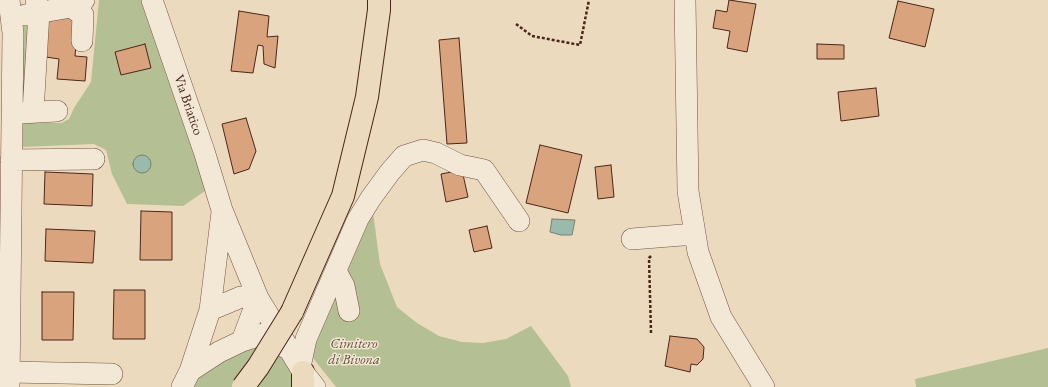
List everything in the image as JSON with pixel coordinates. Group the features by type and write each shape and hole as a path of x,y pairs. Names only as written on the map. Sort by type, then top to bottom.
{"main road":[{"path":"243,387 258,367 292,312 343,196 367,97 379,10 379,0"}],"street":[{"name":"Via Briatico","path":"152,0 204,151 222,210 258,298 305,378"},
{"path":"685,0 688,190 698,252 721,317 764,387"},
{"path":"82,41 83,15 77,3 10,9 13,33 11,160 5,210 9,379 112,374"},
{"path":"33,112 37,6"},
{"path":"12,114 57,111"},
{"path":"305,378 306,340 358,219 371,198 404,156 424,150 436,153 460,165 484,170 519,221"},
{"path":"11,160 94,159"},
{"path":"186,379 210,310 222,210"},
{"path":"632,239 695,234"},
{"path":"336,271 344,286 349,311"},
{"path":"210,310 241,297 258,298 242,341"},
{"path":"186,379 219,352 242,341 264,334 289,350"}],"path":[{"path":"516,24 532,36 580,45 589,0"},
{"path":"651,333 649,258 664,237"}],"green space":[{"path":"99,0 152,0 214,185 183,206 127,204 112,174 106,150 94,144 23,147 23,122 61,123 69,119 74,108 91,82"},
{"path":"24,21 32,21 28,103 18,102"},
{"name":"Cimitero di Bivona","path":"371,198 380,264 397,307 417,323 439,336 462,342 483,343 506,339 531,326 568,376 571,387 336,387 305,348"},
{"path":"242,341 289,350 303,387 182,387"},
{"path":"1048,348 1048,387 916,387 915,379"}],"shaded area":[{"path":"142,155 146,156 150,160 150,168 146,172 142,173 138,172 134,168 133,164 134,160 138,156"},
{"path":"552,219 575,220 572,235 561,235 550,232"}],"building":[{"path":"729,0 756,4 747,52 727,48 730,31 713,28 716,10 727,12"},
{"path":"898,1 934,9 925,47 889,38"},
{"path":"239,11 269,16 267,37 278,36 275,68 264,64 263,46 258,45 253,73 231,71"},
{"path":"49,16 78,18 75,56 87,57 85,81 57,79 59,59 46,57"},
{"path":"459,38 467,143 447,144 439,40"},
{"path":"145,44 151,68 121,75 115,52"},
{"path":"817,44 844,45 844,59 817,59"},
{"path":"876,88 879,116 841,121 838,92"},
{"path":"246,118 256,151 249,169 234,174 222,124"},
{"path":"540,145 582,155 568,213 526,203"},
{"path":"611,165 614,197 598,199 595,167"},
{"path":"462,170 468,197 446,202 441,174"},
{"path":"45,172 93,174 92,206 44,204"},
{"path":"141,211 172,212 172,260 140,260"},
{"path":"487,226 492,248 474,252 469,230"},
{"path":"46,229 95,231 93,263 45,261"},
{"path":"114,290 145,290 145,339 113,339"},
{"path":"42,292 74,292 73,340 42,340"},
{"path":"670,336 697,339 704,347 703,359 697,365 691,364 690,372 665,366"}]}
